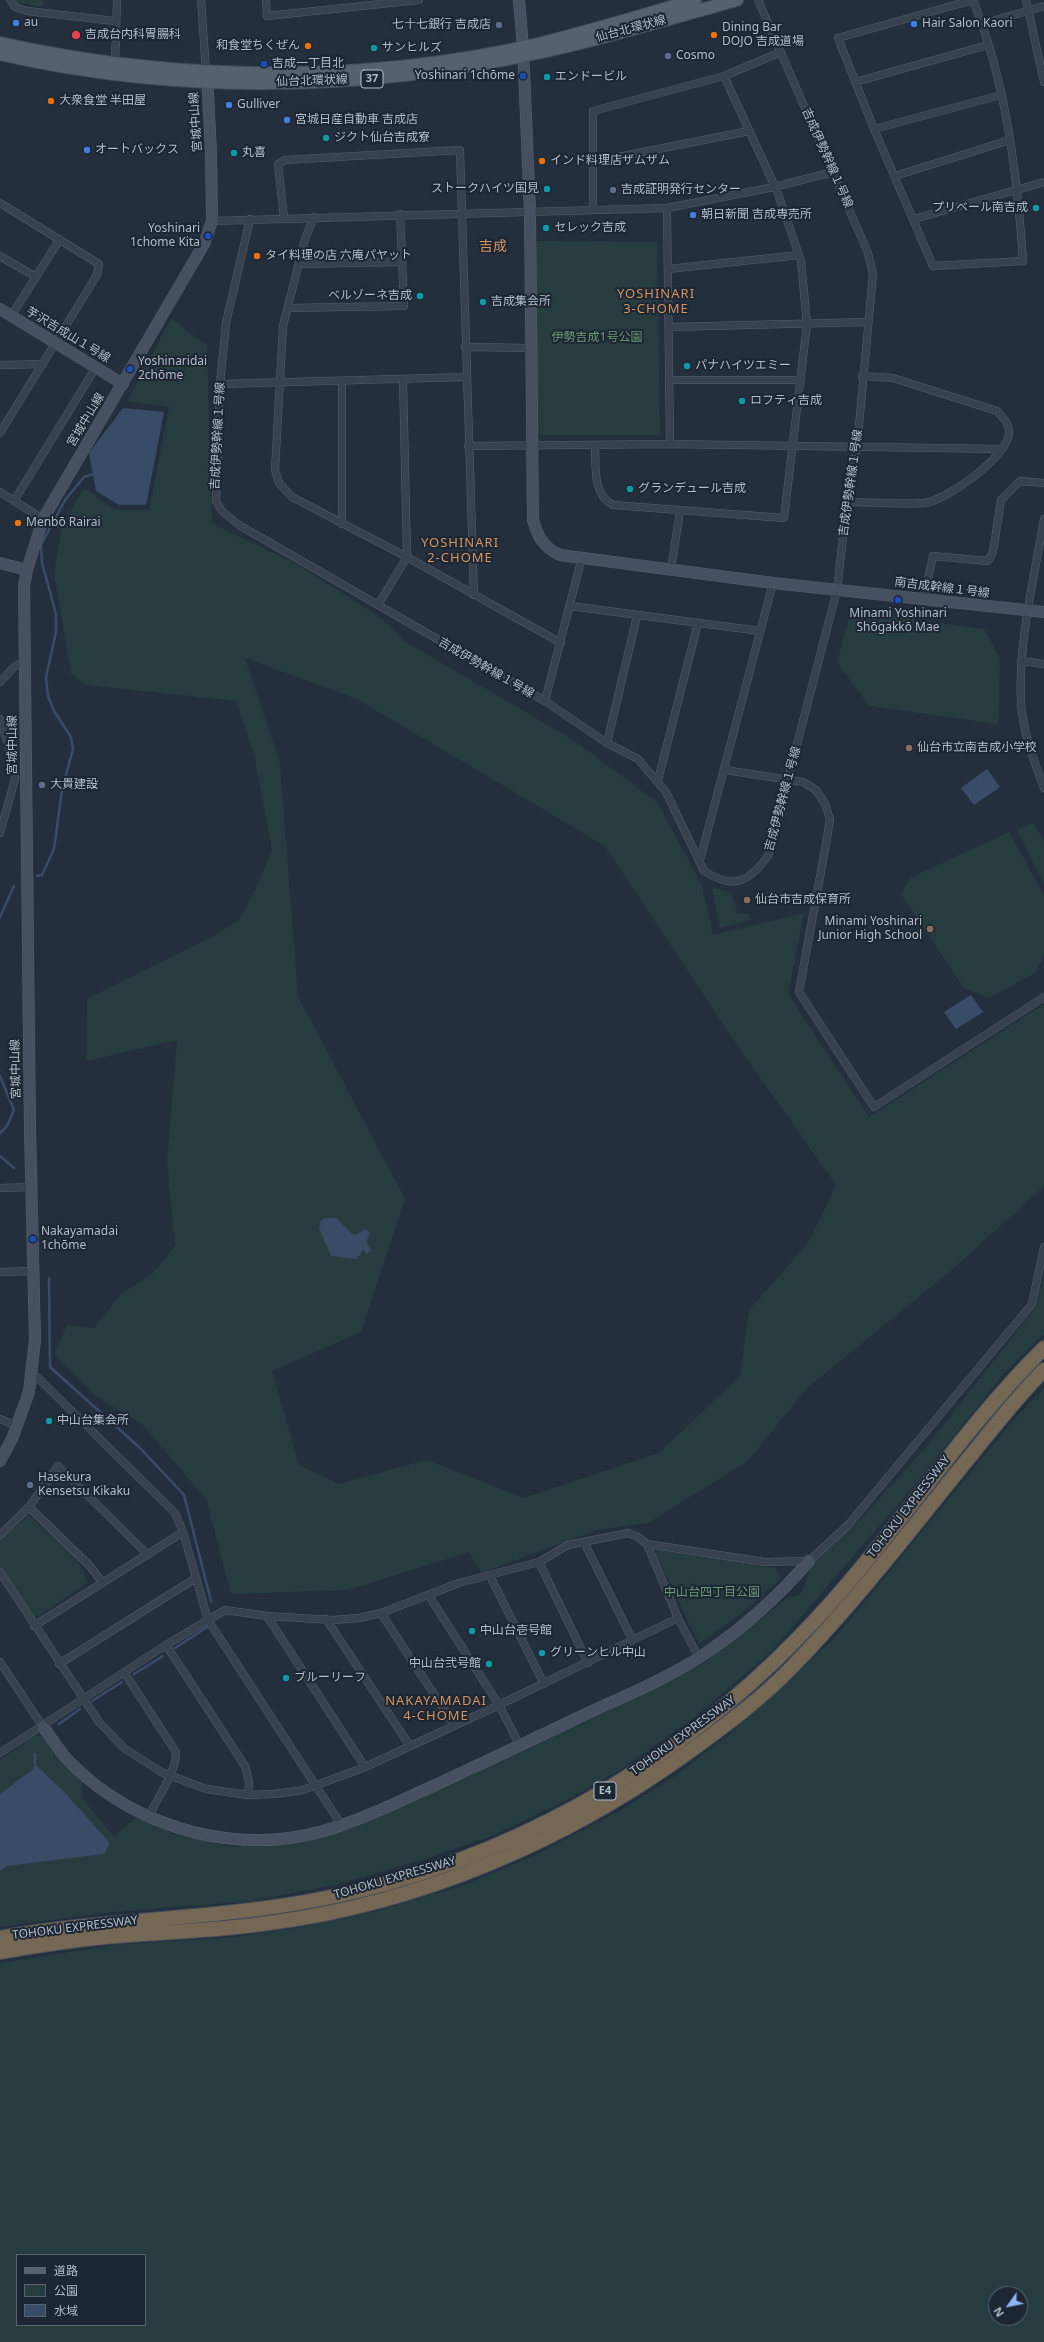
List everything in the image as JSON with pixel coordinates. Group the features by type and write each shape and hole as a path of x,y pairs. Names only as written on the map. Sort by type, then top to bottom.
{"highway":[{"name":"TOHOKU EXPRESSWAY","path":"0,1938 82,1925 248,1910 326,1898 426,1871 474,1854 520,1835 594,1798 637,1771 714,1716 779,1658 856,1574 956,1447 1002,1392 1044,1348"},
{"name":"TOHOKU EXPRESSWAY","path":"0,1952 104,1937 271,1923 324,1913 440,1882 524,1849 587,1818 640,1786 724,1727 758,1699 789,1670 857,1595 996,1423 1044,1370"}],"main road":[{"name":"仙台北環状線","path":"524,51 695,0"},
{"name":"仙台北環状線","path":"0,54 73,68 207,77 364,69 524,51 737,0"},
{"name":"仙台北環状線","path":"0,43 207,77"}],"street":[{"path":"10,0 15,7 27,11 115,21"},
{"path":"115,63 115,21 117,0"},
{"path":"201,0 207,77"},
{"path":"266,0 267,16 419,0"},
{"name":"南吉成幹線１号線","path":"519,0 524,51 530,212 530,348 533,520 538,538 548,549 560,555 773,583 1044,612"},
{"name":"吉成伊勢幹線１号線","path":"250,219 226,323 220,384 216,501 222,511 239,524 545,702 607,743 638,759 658,780 666,792 704,871 715,878 732,883 746,880 759,868 768,856 837,590 847,502 857,447 862,376 873,274 868,253 758,0"},
{"path":"973,0 988,45 1001,95 1018,189 1023,261 934,266 874,129 838,38 973,0"},
{"path":"1026,0 1044,82"},
{"path":"982,24 1044,6"},
{"path":"855,82 988,45"},
{"path":"592,210 593,111 724,76 781,52"},
{"path":"595,445 598,491 605,500 613,505 784,518 801,380 806,324 799,255 774,187 724,76"},
{"name":"宮城中山線","path":"0,1461 17,1426 29,1392 35,1340 31,1186 24,586 26,570 43,518 204,244 212,221 211,153 207,77"},
{"path":"874,129 1001,95"},
{"path":"593,162 749,131"},
{"path":"895,176 1010,140"},
{"path":"284,218 278,164 285,160 460,150 468,446 474,595"},
{"path":"212,221 461,212 530,212 667,208 774,187 833,172"},
{"path":"914,219 1044,182"},
{"path":"0,203 99,264 97,275 0,433"},
{"path":"667,208 670,444"},
{"path":"288,308 404,306 400,214"},
{"path":"314,217 305,239 283,326 275,470 279,483 288,494 342,524 407,557 561,643"},
{"path":"11,316 60,239"},
{"path":"668,269 799,255"},
{"path":"0,256 36,277"},
{"path":"299,264 402,262"},
{"name":"芋沢吉成山１号線","path":"0,309 123,384"},
{"path":"669,327 867,322"},
{"path":"465,346 530,348"},
{"path":"0,365 43,364"},
{"path":"14,501 96,367"},
{"path":"847,502 925,503 948,494 966,484 1002,449 1009,435 1008,424 997,411 905,381 862,376"},
{"path":"220,384 466,377"},
{"path":"378,605 407,557 403,379"},
{"path":"670,380 801,380"},
{"path":"342,381 342,524"},
{"path":"468,446 670,444 1002,449"},
{"path":"924,598 933,556 988,561 993,552 1001,500 1020,481 1044,483"},
{"path":"0,492 43,518"},
{"path":"671,569 680,511"},
{"path":"1044,519 1040,564 1028,611 1021,661 1023,712 1028,742 1044,788"},
{"path":"545,702 582,557"},
{"path":"0,563 26,570"},
{"path":"700,860 773,583"},
{"path":"570,606 760,631"},
{"path":"607,743 637,616"},
{"path":"658,780 698,623"},
{"path":"0,682 10,670 26,660"},
{"path":"1021,661 1044,664"},
{"path":"0,720 12,757 15,779 0,833"},
{"path":"724,770 788,778 803,782 816,790 825,804 830,819 799,992 874,1107 1044,997"},
{"path":"0,1188 31,1186"},
{"path":"0,1662 43,1727 66,1758 109,1795 149,1816 193,1833 226,1838 262,1840 298,1837 342,1826 520,1746 699,1658 758,1614 788,1585 809,1561 849,1524 1032,1304 1044,1247"},
{"path":"0,1272 34,1271"},
{"path":"32,1372 175,1513 183,1532 208,1620 318,1786 342,1826"},
{"path":"0,1420 17,1426"},
{"path":"0,1535 29,1507 58,1466 147,1554"},
{"path":"29,1507 90,1566 102,1582"},
{"path":"34,1626 183,1532"},
{"path":"0,1753 43,1727 124,1672 225,1610 267,1616 326,1619 359,1618 381,1613 429,1596 459,1583 539,1562 568,1545 628,1533 638,1537 647,1544 765,1562 809,1561"},
{"path":"584,1542 632,1639"},
{"path":"647,1544 678,1618 699,1658"},
{"path":"539,1562 588,1663"},
{"path":"0,1572 83,1700 99,1722 124,1748 170,1775 206,1789 248,1795 274,1794 318,1786 365,1767 544,1684 588,1663 632,1639 678,1618"},
{"path":"490,1576 544,1684"},
{"path":"59,1664 196,1578"},
{"path":"429,1596 499,1705 520,1746"},
{"path":"381,1613 454,1725"},
{"path":"267,1616 365,1767"},
{"path":"326,1619 410,1746"},
{"path":"166,1646 245,1766 249,1782 248,1795"},
{"path":"124,1672 176,1752 176,1759 170,1775 149,1816"}],"green space":[{"path":"15,0 42,0 44,2 43,7 16,2"},
{"name":"伊勢吉成1号公園","path":"534,241 657,242 660,435 538,435"},
{"path":"171,318 207,346 212,524 297,564 381,618 406,642 573,740 657,802 702,885 713,935 804,913 788,994 869,1117 1044,1004 1044,1186 953,1269 807,1388 748,1461 648,1523 597,1530 481,1573 469,1552 348,1590 231,1594 206,1499 143,1425 96,1396 54,1355 67,1325 94,1328 120,1295 153,1273 175,1246 167,1162 177,1040 86,1061 87,999 214,936 240,919 258,884 272,849 254,755 236,701 87,685 71,674 54,573 62,526 84,488 115,510 149,510 169,407 128,401","holes":["245,658 357,699 605,846 730,1035 836,1185 808,1243 749,1310 740,1376 659,1453 524,1498 427,1460 339,1484 299,1465 272,1371 361,1332 405,1199 298,996 280,763"]},
{"path":"851,611 984,629 1000,658 998,724 869,706 837,662"},
{"path":"1033,823 1044,841 1044,885 1017,830"},
{"path":"1009,832 1044,895 1044,955 1035,973 989,998 964,988 901,894 910,878"},
{"path":"712,887 731,893 738,914 749,913 751,920 720,928"},
{"path":"1044,1275 1044,1334 1006,1371 918,1481 771,1652 691,1720 620,1770 563,1802 492,1836 425,1859 340,1884 252,1901 113,1912 0,1927 0,1871 8,1866 37,1766 0,1794 0,1760 36,1735 45,1737 82,1781 82,1798 114,1837 136,1817 172,1833 228,1846 272,1846 345,1831 524,1751 704,1663 786,1599 801,1594 813,1561 858,1522 926,1447 1036,1307"},
{"path":"1044,1388 1044,2342 0,2342 0,1963 114,1945 235,1937 296,1928 372,1912 467,1884 535,1855 619,1811 674,1777 733,1731 835,1638 1009,1425"},
{"path":"28,1516 55,1537 72,1554 79,1563 87,1583 39,1616 31,1616 0,1567 0,1540"},
{"name":"中山台四丁目公園","path":"659,1550 776,1568 782,1578 738,1616 699,1644 655,1552"}],"water":[{"path":"123,408 164,412 146,505 119,505 96,491 89,453"},
{"path":"987,769 1000,787 974,805 961,788"},
{"path":"971,995 983,1012 956,1029 944,1012"},
{"path":"325,1218 336,1218 351,1233 356,1235 365,1229 370,1233 366,1242 371,1250 367,1254 363,1249 360,1255 355,1259 331,1256 319,1228 321,1220"},
{"path":"37,1766 66,1794 110,1843 104,1854 8,1866 0,1871 0,1794"}],"waterway":[{"path":"37,876 42,875 54,849 62,790 73,749 71,737 54,711 48,696 46,677 56,632 56,614 42,563 41,545 65,500 84,477 93,474"},
{"path":"0,917 14,886"},
{"path":"0,1076 14,1110 7,1126 0,1133"},
{"path":"0,1156 14,1168"},
{"path":"49,1278 50,1367 139,1447 184,1495 211,1601"},
{"path":"175,1648 209,1626"},
{"path":"134,1674 163,1656"},
{"path":"92,1701 122,1682"},
{"path":"59,1724 80,1709"},
{"path":"35,1754 35,1770"}],"place":[{"name":"au","path":"16,23"},
{"name":"Hair Salon Kaori","path":"914,24"},
{"name":"七十七銀行 吉成店","path":"499,25"},
{"name":"吉成台内科胃腸科","path":"76,35"},
{"name":"Dining Bar DOJO 吉成道場","path":"714,35"},
{"name":"和食堂ちくぜん","path":"308,46"},
{"name":"サンヒルズ","path":"374,48"},
{"name":"Cosmo","path":"668,56"},
{"name":"吉成一丁目北","path":"264,64"},
{"name":"Yoshinari 1chōme","path":"523,76"},
{"name":"エンドービル","path":"547,77"},
{"name":"大衆食堂 半田屋","path":"51,101"},
{"name":"Gulliver","path":"229,105"},
{"name":"宮城日産自動車 吉成店","path":"287,120"},
{"name":"ジクト仙台吉成寮","path":"326,138"},
{"name":"オートバックス","path":"87,150"},
{"name":"丸喜","path":"234,153"},
{"name":"インド料理店ザムザム","path":"542,161"},
{"name":"ストークハイツ国見","path":"547,189"},
{"name":"吉成証明発行センター","path":"613,190"},
{"name":"プリベール南吉成","path":"1036,208"},
{"name":"朝日新聞 吉成専売所","path":"693,215"},
{"name":"セレック吉成","path":"546,228"},
{"name":"Yoshinari 1chome Kita","path":"208,236"},
{"name":"タイ料理の店 六庵パヤット","path":"257,256"},
{"name":"ベルゾーネ吉成","path":"420,296"},
{"name":"吉成集会所","path":"483,302"},
{"name":"パナハイツエミー","path":"687,366"},
{"name":"Yoshinaridai 2chōme","path":"130,369"},
{"name":"ロフティ吉成","path":"742,401"},
{"name":"グランデュール吉成","path":"630,489"},
{"name":"Menbō Rairai","path":"18,523"},
{"name":"Minami Yoshinari Shōgakkō Mae","path":"898,600"},
{"name":"仙台市立南吉成小学校","path":"909,748"},
{"name":"大貴建設","path":"42,785"},
{"name":"仙台市吉成保育所","path":"747,900"},
{"name":"Minami Yoshinari Junior High School","path":"930,929"},
{"name":"Nakayamadai 1chōme","path":"33,1239"},
{"name":"中山台集会所","path":"49,1421"},
{"name":"Hasekura Kensetsu Kikaku","path":"30,1485"},
{"name":"中山台壱号館","path":"472,1631"},
{"name":"グリーンヒル中山","path":"542,1653"},
{"name":"中山台弐号館","path":"489,1664"},
{"name":"ブルーリーフ","path":"286,1678"}],"district":[{"name":"吉成","path":"493,247"},
{"name":"YOSHINARI 3-CHOME","path":"656,302"},
{"name":"YOSHINARI 2-CHOME","path":"460,550"},
{"name":"NAKAYAMADAI 4-CHOME","path":"436,1708"}]}
